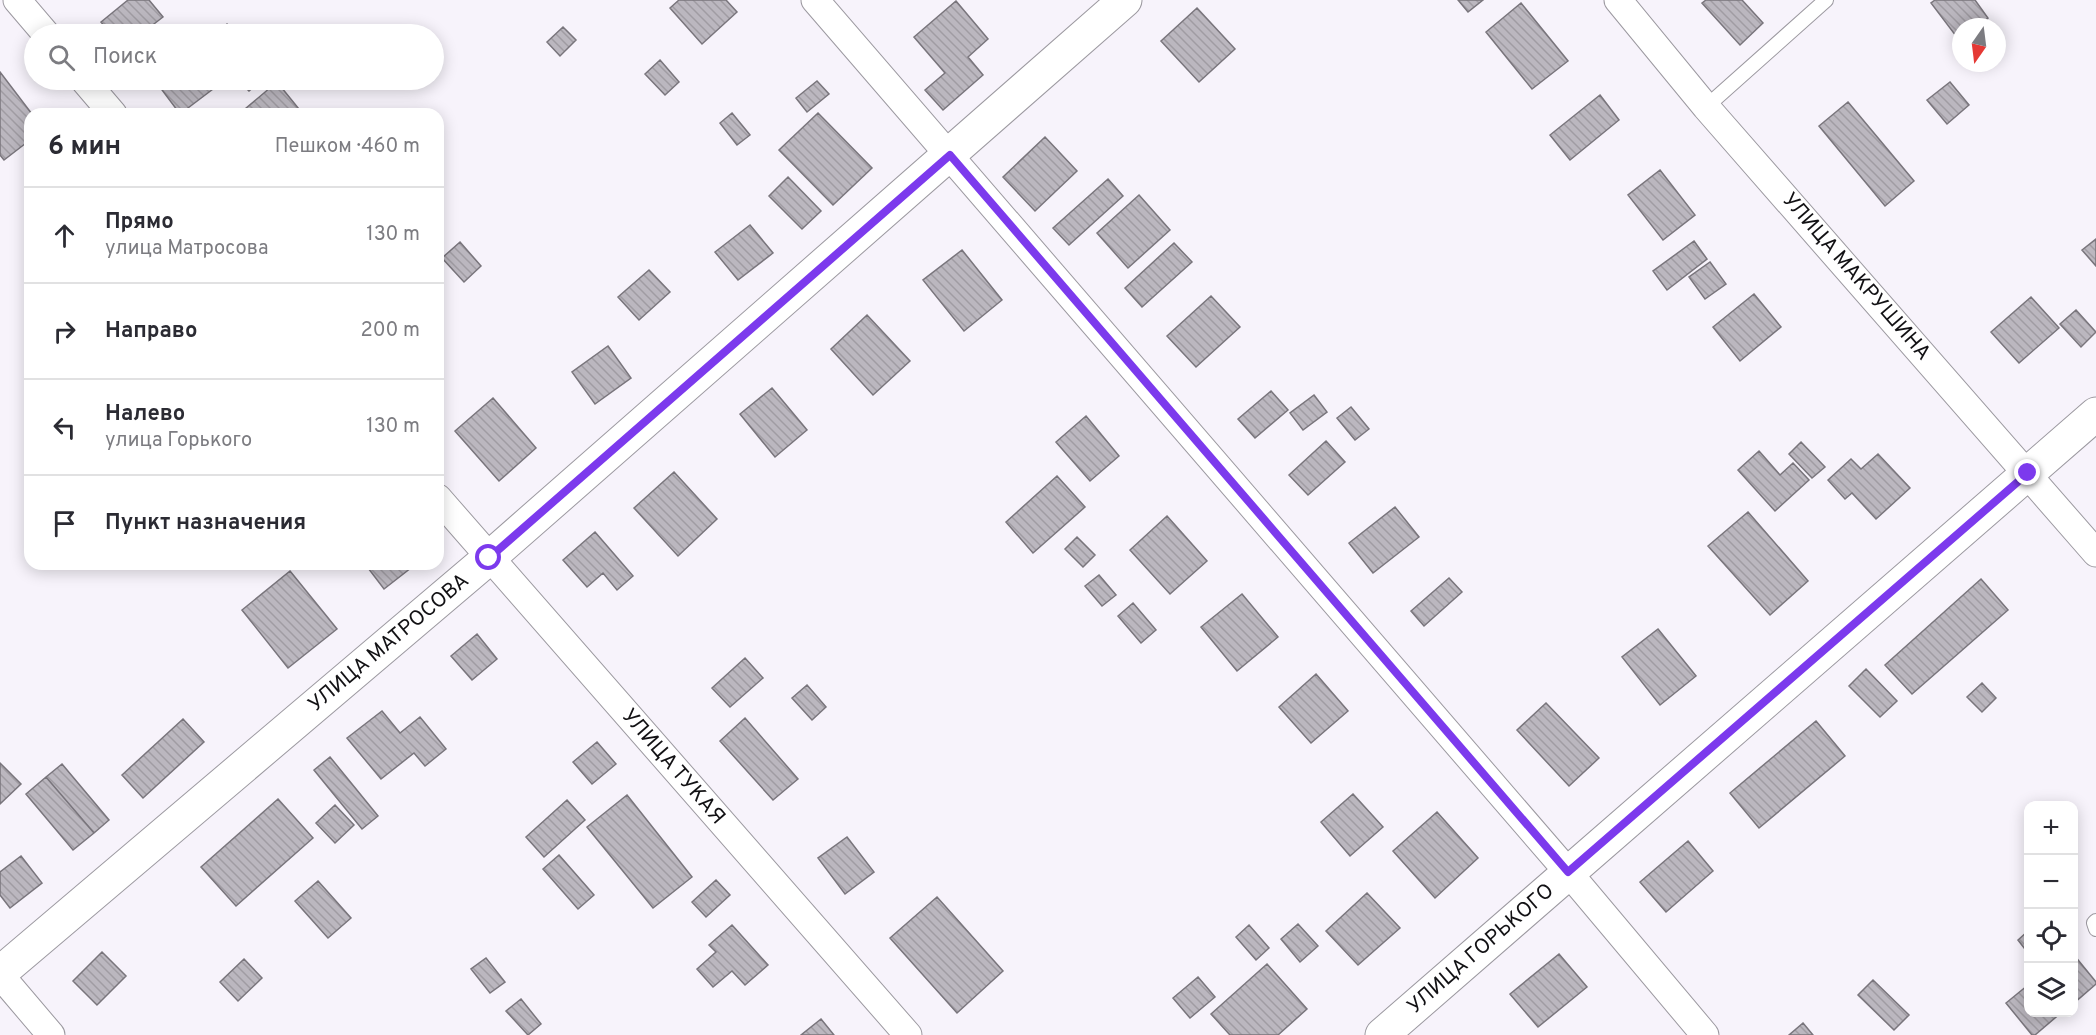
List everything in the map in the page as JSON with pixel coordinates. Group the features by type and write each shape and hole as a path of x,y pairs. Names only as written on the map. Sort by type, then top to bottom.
{"street":[{"path":"17,0 37,24"},
{"path":"816,0 1568,872 1705,1035"},
{"name":"УЛИЦА МАТРОСОВА","path":"0,974 489,558 1125,0"},
{"name":"УЛИЦА МАКРУШИНА","path":"1618,0 1706,107 2096,553"},
{"path":"93,90 108,108"},
{"name":"УЛИЦА ГОРЬКОГО","path":"1382,1035 2096,414"},
{"name":"УЛИЦА ТУКАЯ","path":"444,505 908,1035"},
{"path":"0,974 51,1035"}],"lane":[{"path":"1706,107 1826,0"},
{"path":"2096,921 2094,923 2096,928"}],"building":[{"path":"128,0 149,0 163,17 154,24 103,24 101,22"},
{"path":"679,0 726,0 737,12 702,44 670,8"},
{"path":"1458,0 1483,0 1468,12"},
{"path":"1706,0 1742,0 1763,23 1740,45 1702,3"},
{"path":"1935,0 1975,0 1988,18 1952,18 1952,31 1931,3"},
{"path":"956,1 988,39 968,57 983,75 943,110 925,90 945,73 914,37"},
{"path":"1521,3 1568,61 1532,89 1486,32"},
{"path":"1197,8 1235,49 1199,82 1161,41"},
{"path":"563,27 576,40 560,56 547,42"},
{"path":"660,60 679,82 665,95 645,74"},
{"path":"0,72 27,108 24,108 24,145 4,160 0,155"},
{"path":"817,81 829,94 807,112 796,98"},
{"path":"1950,82 1969,105 1947,124 1927,100"},
{"path":"162,90 212,90 188,108 176,108"},
{"path":"268,90 284,90 298,108 246,108"},
{"path":"1600,95 1619,120 1570,160 1550,135"},
{"path":"1848,102 1914,181 1885,206 1819,126"},
{"path":"732,113 750,135 737,145 720,123"},
{"path":"818,113 872,168 833,205 779,150"},
{"path":"1045,137 1077,171 1035,211 1003,177"},
{"path":"1660,170 1695,215 1663,240 1628,195"},
{"path":"788,177 821,211 802,229 769,196"},
{"path":"1108,179 1123,196 1069,245 1053,228"},
{"path":"1139,195 1170,230 1128,268 1097,233"},
{"path":"750,225 773,253 738,280 715,252"},
{"path":"2096,239 2096,266 2082,250"},
{"path":"1694,241 1707,259 1667,290 1653,271"},
{"path":"460,242 481,266 464,282 444,260 444,256"},
{"path":"1174,243 1192,262 1142,307 1125,288"},
{"path":"962,250 1002,300 964,331 923,280"},
{"path":"1710,262 1726,284 1705,299 1689,277"},
{"path":"649,270 670,292 639,320 618,297"},
{"path":"1754,294 1781,327 1740,361 1713,327"},
{"path":"1211,296 1240,327 1196,367 1167,336"},
{"path":"2031,297 2059,328 2019,363 1991,332"},
{"path":"2076,310 2096,332 2081,347 2060,324"},
{"path":"867,315 910,361 873,395 831,349"},
{"path":"608,346 631,378 595,404 572,372"},
{"path":"772,388 807,430 775,457 740,414"},
{"path":"1271,391 1288,410 1255,438 1238,419"},
{"path":"1314,395 1327,412 1303,430 1290,413"},
{"path":"493,398 536,448 499,481 455,431"},
{"path":"1351,407 1369,429 1355,440 1337,418"},
{"path":"1086,416 1119,456 1090,481 1056,442"},
{"path":"1326,441 1345,462 1308,495 1289,475"},
{"path":"1801,442 1825,467 1812,478 1789,454"},
{"path":"1759,451 1780,475 1793,463 1809,480 1775,511 1738,470"},
{"path":"1878,454 1910,488 1876,519 1852,493 1845,499 1828,480 1851,459 1861,469"},
{"path":"674,472 717,519 678,556 634,508"},
{"path":"1057,476 1085,507 1033,553 1006,522"},
{"path":"1395,507 1419,537 1373,573 1349,543"},
{"path":"1748,512 1808,581 1770,615 1708,546"},
{"path":"1167,516 1207,561 1170,594 1130,550"},
{"path":"595,532 633,576 617,590 603,573 587,587 563,560"},
{"path":"1077,537 1095,555 1083,567 1065,549"},
{"path":"370,570 408,570 384,589"},
{"path":"290,571 337,629 288,668 242,610"},
{"path":"1099,575 1116,595 1102,606 1085,586"},
{"path":"1449,578 1462,592 1424,626 1411,611"},
{"path":"1981,579 2008,610 1912,694 1885,665"},
{"path":"1242,594 1278,637 1237,671 1201,627"},
{"path":"1133,603 1156,630 1141,643 1118,616"},
{"path":"1658,629 1696,676 1660,705 1622,657"},
{"path":"477,634 497,659 472,680 451,656"},
{"path":"745,658 763,678 730,707 712,688"},
{"path":"1866,669 1897,701 1880,717 1849,686"},
{"path":"1316,674 1348,711 1311,743 1279,707"},
{"path":"1982,683 1996,698 1982,712 1967,697"},
{"path":"807,685 826,707 812,720 792,698"},
{"path":"1546,703 1599,758 1569,786 1517,730"},
{"path":"382,711 400,733 420,717 446,749 425,766 414,753 381,779 347,738"},
{"path":"745,718 798,779 773,800 720,741"},
{"path":"183,719 204,742 143,798 122,775"},
{"path":"1816,721 1845,756 1759,828 1730,793"},
{"path":"597,742 616,764 592,784 573,762"},
{"path":"330,757 378,816 362,829 314,770"},
{"path":"0,763 21,784 0,804"},
{"path":"62,764 109,820 94,833 46,777"},
{"path":"46,777 94,833 73,850 26,794"},
{"path":"1353,794 1383,827 1350,856 1321,822"},
{"path":"627,795 692,877 653,908 587,827"},
{"path":"278,799 313,838 236,906 201,867"},
{"path":"567,800 585,820 544,857 526,837"},
{"path":"335,805 354,825 335,843 316,823"},
{"path":"1437,812 1478,858 1435,898 1393,851"},
{"path":"847,837 874,872 845,894 818,858"},
{"path":"1688,841 1713,871 1666,912 1640,882"},
{"path":"559,855 594,895 578,909 543,869"},
{"path":"21,856 42,883 10,908 0,895 0,872"},
{"path":"716,880 730,895 706,917 692,902"},
{"path":"318,881 351,918 328,938 295,901"},
{"path":"1367,893 1400,928 1358,965 1326,931"},
{"path":"937,897 1003,971 957,1013 890,938"},
{"path":"1298,924 1318,946 1300,962 1281,939"},
{"path":"732,925 768,965 745,985 732,971 713,987 697,969 716,952 709,945"},
{"path":"1249,925 1269,948 1256,960 1236,937"},
{"path":"2024,935 2024,948 2018,940"},
{"path":"102,952 126,976 97,1005 73,981"},
{"path":"1559,954 1587,987 1538,1027 1510,994"},
{"path":"486,958 505,982 490,993 471,969"},
{"path":"244,959 262,978 238,1001 220,982"},
{"path":"2078,960 2096,982 2078,1000"},
{"path":"1267,964 1307,1009 1278,1035 1230,1035 1211,1014"},
{"path":"1198,977 1215,997 1190,1018 1173,998"},
{"path":"1873,980 1909,1015 1894,1030 1858,995"},
{"path":"2024,988 2024,1017 2056,1017 2032,1035 2006,1003"},
{"path":"521,999 541,1024 528,1035 506,1011"},
{"path":"821,1019 834,1035 801,1035"},
{"path":"1803,1023 1813,1035 1789,1035"}],"route":[{"path":"489,558 950,155 1568,872 2028,473"}]}
